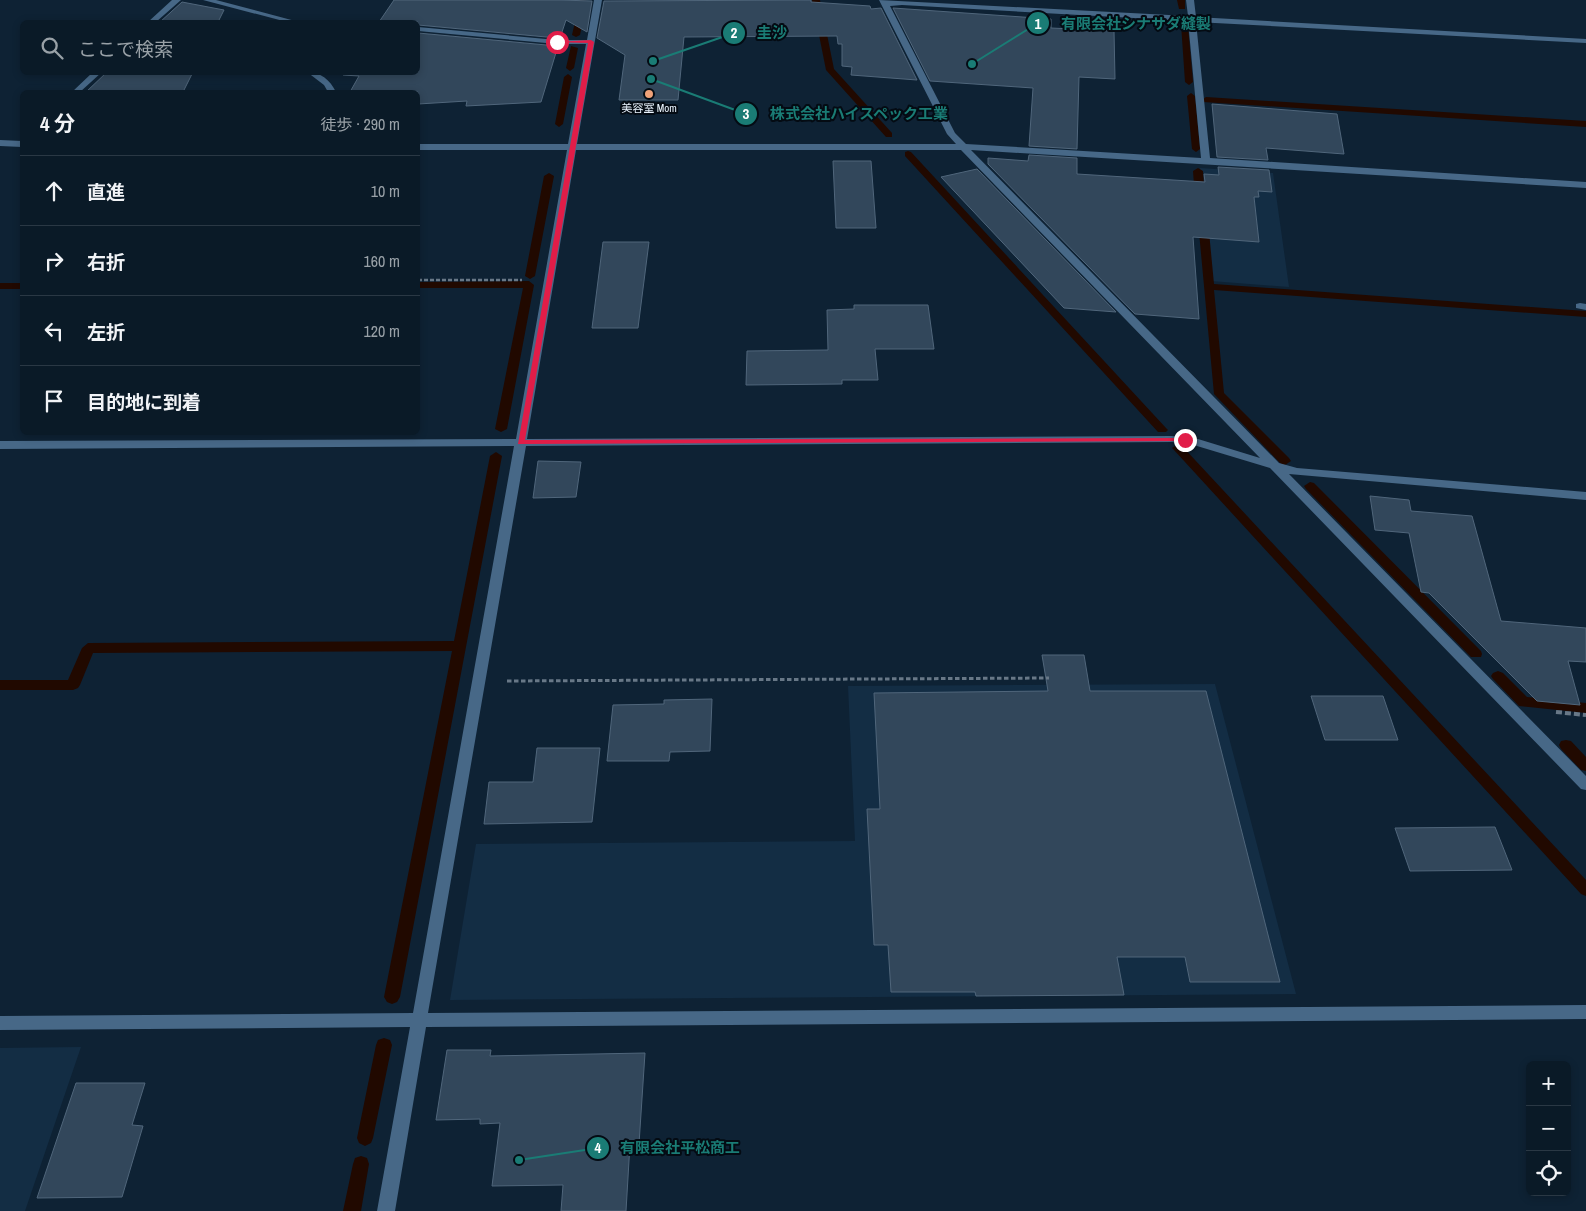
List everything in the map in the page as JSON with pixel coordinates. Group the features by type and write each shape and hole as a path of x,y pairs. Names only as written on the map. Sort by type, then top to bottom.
{"street":[{"path":"154,20 177,0"},
{"path":"207,0 287,20"},
{"path":"386,1211 598,0"},
{"path":"1190,0 1206,161"},
{"path":"884,2 1586,41"},
{"path":"884,2 951,134 1586,785"},
{"path":"420,29 557,42 591,42"},
{"path":"78,90 95,75"},
{"path":"315,75 328,84 331,90"},
{"path":"0,143 20,144"},
{"path":"420,147 962,146 1586,185"},
{"path":"0,445 1172,439 1198,443 1296,472 1586,496"},
{"path":"0,1023 1586,1012"}],"path":[{"path":"420,280 549,280"},
{"path":"479,681 1049,678"}],"shaded area":[{"path":"1200,168 1273,173 1289,287 1211,281"},
{"path":"1215,684 1296,994 450,1000 476,844 855,841 848,686"},
{"path":"81,1047 25,1211 0,1211 0,1048"}],"building":[{"path":"394,0 592,1 587,32 566,20 560,38 420,25 420,20 380,20"},
{"path":"811,0 811,2 870,6 871,9 881,8 917,80 851,75 852,67 842,66 842,44 838,44 837,36 684,37 678,100 619,100 625,55 597,38 604,1"},
{"path":"182,2 224,10 219,20 162,20"},
{"path":"893,8 1051,19 1051,28 1114,31 1115,79 1079,77 1077,149 1029,146 1033,88 930,81"},
{"path":"420,33 558,46 541,102 466,106 467,101 420,104 420,90 351,90 359,76 343,75 420,75"},
{"path":"104,75 192,75 184,90 88,90"},
{"path":"1212,104 1337,114 1344,154 1266,148 1268,160 1217,157"},
{"path":"1029,155 1077,158 1077,174 1205,182 1204,174 1219,175 1218,167 1269,170 1272,192 1258,191 1259,197 1254,197 1259,242 1193,237 1199,319 1135,314 988,164 988,158 1028,161"},
{"path":"833,161 871,161 876,228 836,228"},
{"path":"977,169 1116,312 1064,308 941,177"},
{"path":"603,242 649,242 638,328 592,328"},
{"path":"854,305 928,305 934,349 875,349 878,380 842,380 842,384 746,385 747,351 828,350 827,310 854,309"},
{"path":"538,461 581,462 576,497 533,498"},
{"path":"1370,496 1409,500 1411,511 1472,516 1501,621 1586,628 1586,662 1568,661 1580,705 1537,701 1429,593 1421,592 1409,533 1375,530"},
{"path":"1042,655 1084,655 1090,691 1206,691 1280,982 1190,982 1185,957 1117,957 1124,995 976,996 975,992 891,992 888,945 874,945 867,809 880,809 874,693 1048,691"},
{"path":"1311,696 1383,696 1398,740 1325,740"},
{"path":"712,699 710,751 670,752 669,761 607,761 613,705 664,704 664,700"},
{"path":"537,748 600,748 592,822 484,824 489,782 533,782"},
{"path":"1495,827 1512,870 1410,871 1395,828"},
{"path":"447,1050 491,1050 490,1056 645,1053 639,1144 630,1144 626,1211 561,1211 563,1185 492,1186 500,1123 480,1124 480,1119 436,1120"},
{"path":"76,1083 145,1083 132,1125 143,1126 122,1197 37,1198"}],"waterway":[{"path":"816,0 830,70 889,135"},
{"path":"1181,0 1182,7"},
{"path":"576,35 583,1"},
{"path":"1184,26 1189,82"},
{"path":"570,68 574,48"},
{"path":"559,124 568,77"},
{"path":"1191,96 1196,149"},
{"path":"1206,100 1586,124"},
{"path":"908,154 1162,430"},
{"path":"1198,171 1200,199"},
{"path":"530,276 549,176"},
{"path":"1203,221 1209,287"},
{"path":"420,285 529,285"},
{"path":"501,429 529,285"},
{"path":"0,286 20,286"},
{"path":"1209,287 1586,314"},
{"path":"1209,287 1219,394 1285,461"},
{"path":"1178,448 1586,890"},
{"path":"392,997 496,456"},
{"path":"1310,486 1476,654"},
{"path":"0,685 73,685 88,648 459,646"},
{"path":"1498,676 1523,702"},
{"path":"1523,702 1586,708"},
{"path":"1566,745 1586,766"},
{"path":"365,1138 384,1045"},
{"path":"352,1211 361,1164"}],"place":[{"name":"圭沙","path":"653,61"},
{"name":"有限会社シナサダ縫製","path":"972,64"},
{"name":"株式会社ハイスペック工業","path":"651,79"},
{"name":"美容室 Mom","path":"649,94"},
{"name":"有限会社平松商工","path":"519,1160"}],"route":[{"path":"557,42 591,42 521,442 1185,440"}]}
